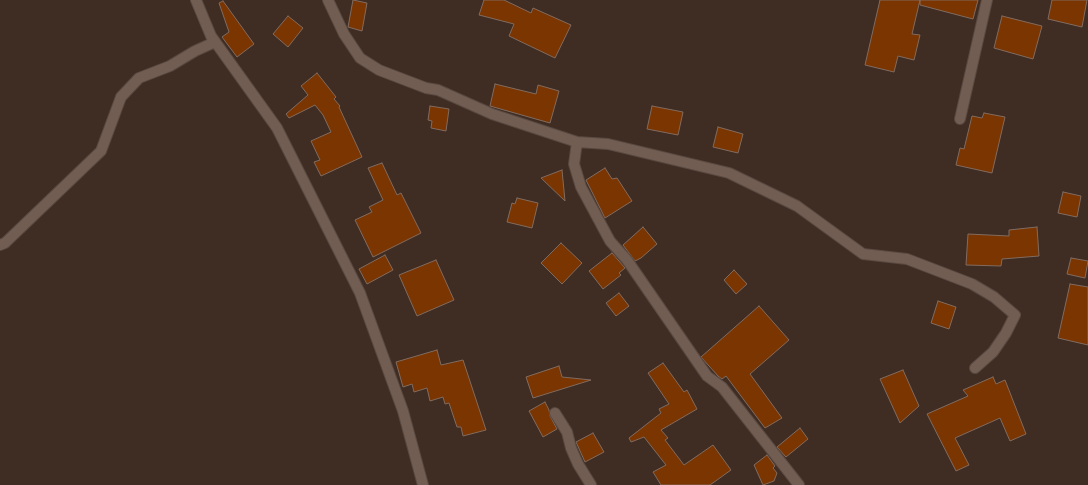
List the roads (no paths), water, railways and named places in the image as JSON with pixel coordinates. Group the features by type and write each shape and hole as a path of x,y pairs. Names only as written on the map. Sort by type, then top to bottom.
{"street":[{"path":"196,0 215,42 277,128 360,293 403,411 423,485"},
{"path":"328,0 344,34 360,58 379,70 426,88 438,90 492,114 577,142 608,144 729,173 797,206 863,254 907,259 972,284 994,297 1015,315 1006,333 993,352 975,368"},
{"path":"960,119 987,0"},
{"path":"0,245 5,243 101,151 121,97 139,78 170,66 195,51 215,42"},
{"path":"577,142 574,164 581,187 610,241 627,260 707,376 722,387 799,485"},
{"path":"555,413 567,432 576,459 591,485"}]}
